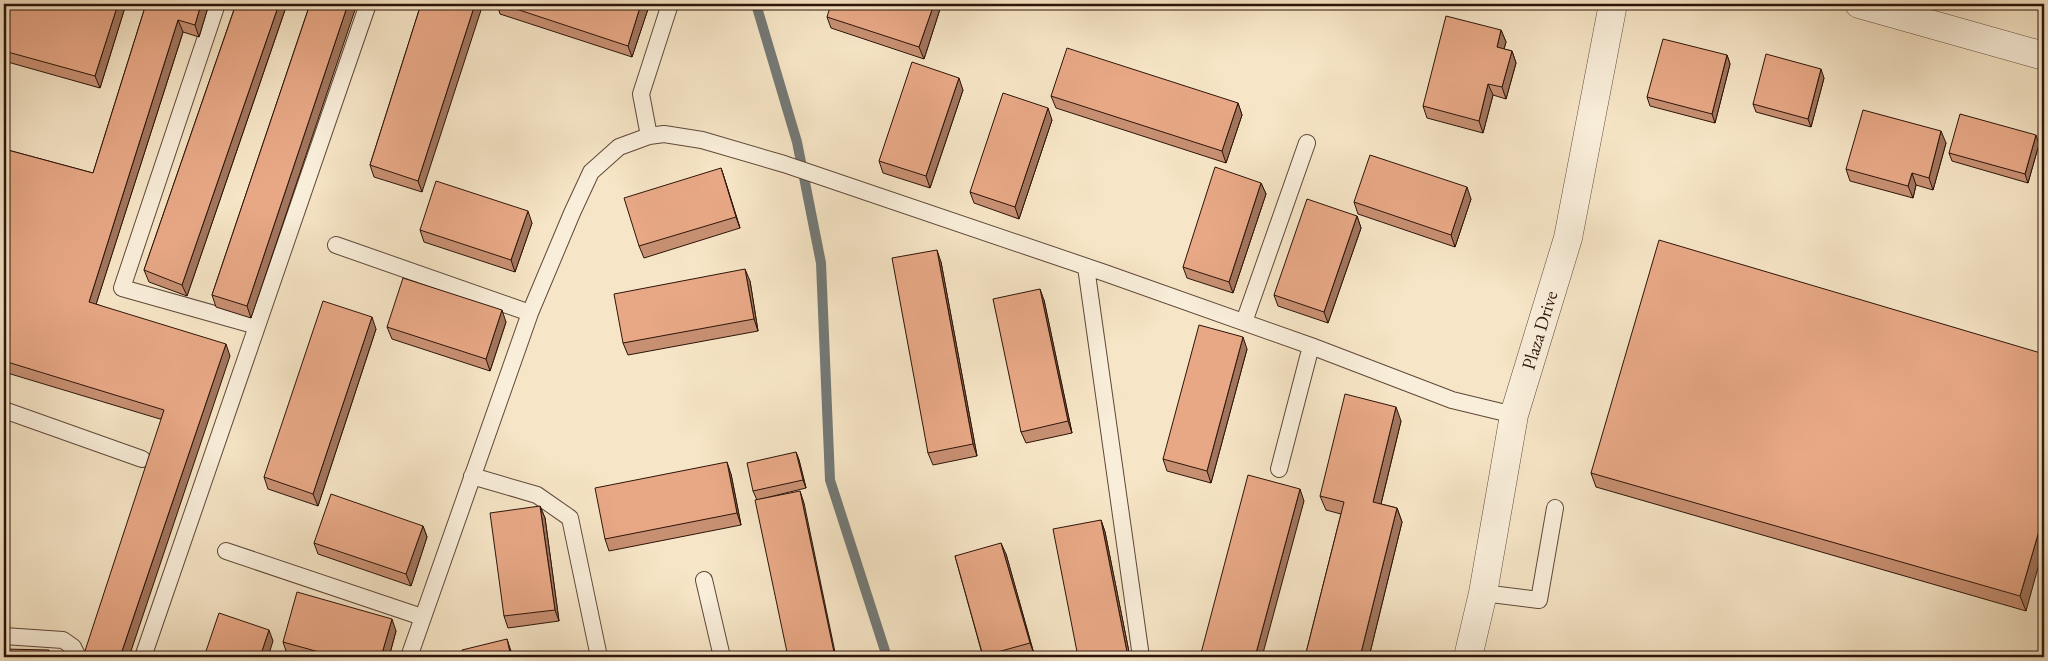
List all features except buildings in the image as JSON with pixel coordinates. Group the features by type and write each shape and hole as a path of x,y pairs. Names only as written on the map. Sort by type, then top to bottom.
{"street":[{"name":"Plaza Drive","path":"1468,657 1483,593 1514,415 1568,238 1613,4"},
{"path":"1860,4 2044,56"}],"lane":[{"path":"217,4 122,288 257,326"},
{"path":"143,657 368,4"},
{"path":"649,136 641,94 670,4"},
{"path":"409,657 530,313 572,213 591,172 619,147 649,136 664,134 702,140 784,164 1244,322 1452,400 1514,415"},
{"path":"1244,322 1307,143"},
{"path":"336,245 530,313"},
{"path":"1086,268 1141,657"},
{"path":"1279,469 1311,346"},
{"path":"4,410 142,459"},
{"path":"472,476 536,495 570,518 600,657"},
{"path":"1483,593 1539,600 1555,508"},
{"path":"226,551 422,617"},
{"path":"704,580 722,657"},
{"path":"4,636 63,640 73,647 78,657"}],"waterway":[{"path":"756,4 797,142 821,263 830,480 887,657"}]}
